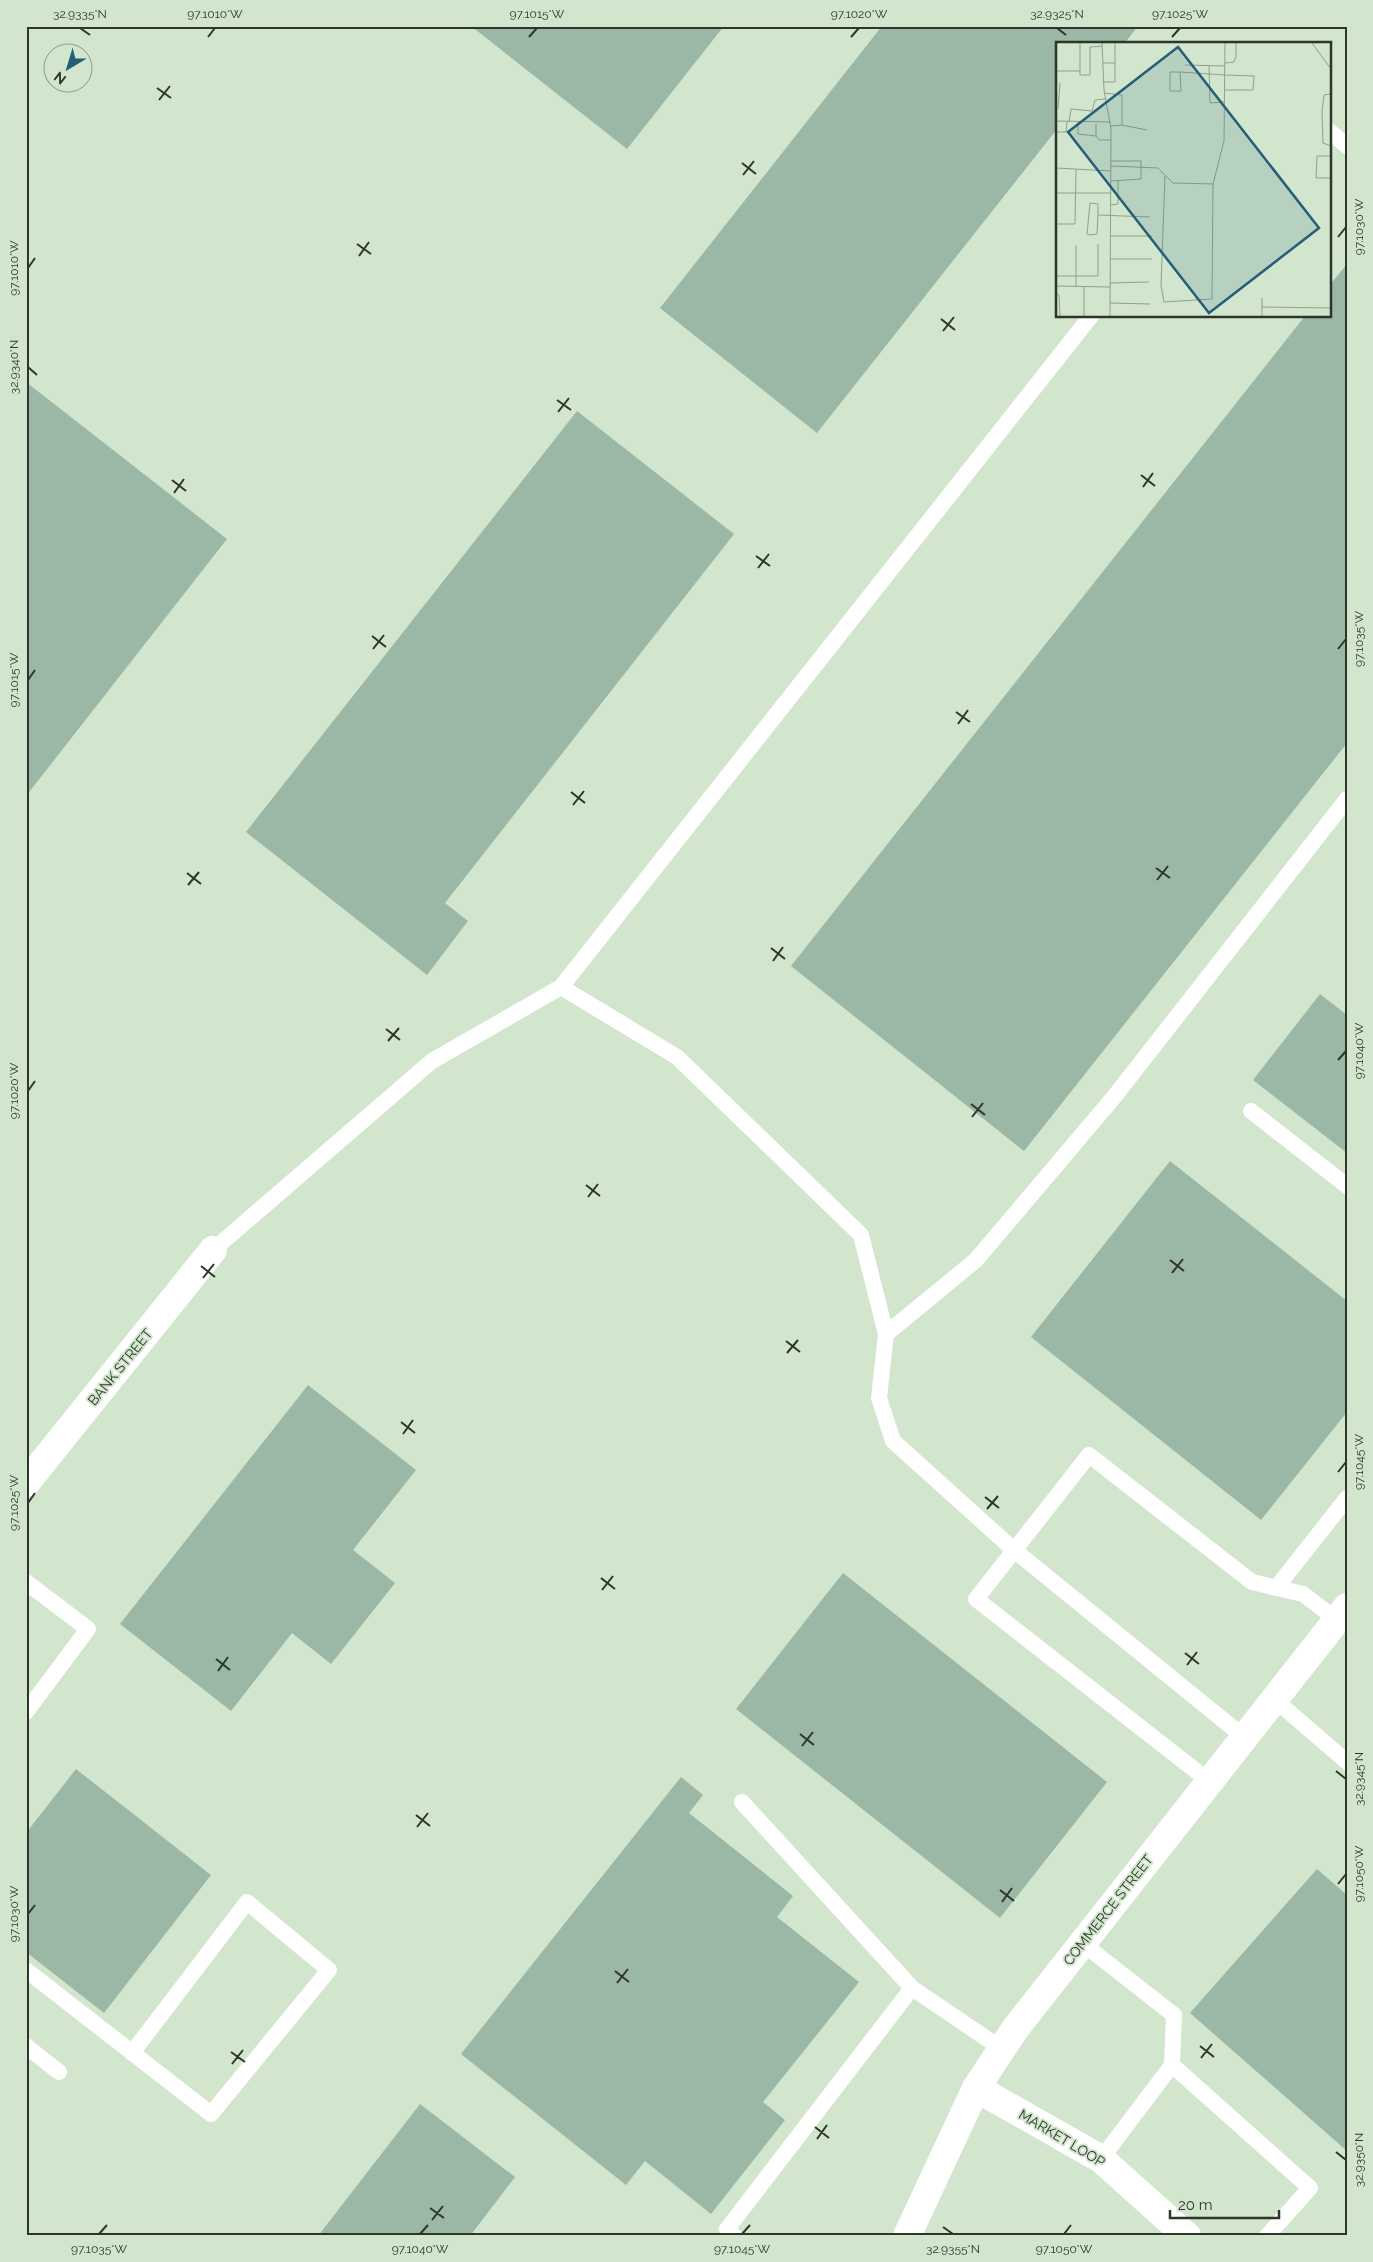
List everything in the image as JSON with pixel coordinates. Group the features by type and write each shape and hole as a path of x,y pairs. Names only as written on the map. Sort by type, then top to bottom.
{"street":[{"name":"BANK STREET","path":"26,1483 213,1250"},
{"name":"COMMERCE STREET","path":"907,2236 976,2088 1002,2049 1082,1943 1342,1614"},
{"name":"MARKET LOOP","path":"976,2088 1101,2159 1176,2232"}],"lane":[{"path":"1330,131 1347,146"},
{"path":"213,1250 432,1061 561,987 1089,318"},
{"path":"886,1334 976,1260 1114,1097 1347,799"},
{"path":"561,987 677,1057 861,1235 886,1334 880,1398 894,1441 1014,1550 1244,1737"},
{"path":"1251,1111 1347,1186"},
{"path":"1209,1781 976,1599 1089,1455 1252,1582 1303,1594 1342,1614"},
{"path":"1276,1588 1347,1498"},
{"path":"26,1582 88,1629 26,1712"},
{"path":"1274,1699 1347,1762"},
{"path":"742,1802 912,1988 1002,2049"},
{"path":"26,1970 132,2053 211,2114 329,1970 247,1902 132,2053"},
{"path":"1082,1943 1174,2015 1172,2065 1101,2159"},
{"path":"734,2236 727,2229 912,1988"},
{"path":"26,2046 59,2072"},
{"path":"1172,2065 1310,2188 1267,2236"}],"building":[{"path":"471,26 724,26 627,149"},
{"path":"882,26 1138,26 1126,42 1056,42 1056,130 817,433 660,308"},
{"path":"1347,264 1347,743 1024,1151 791,966 1303,318 1330,318 1330,285"},
{"path":"26,382 227,539 26,796"},
{"path":"577,411 734,534 445,903 468,921 427,975 246,832"},
{"path":"1320,994 1347,1015 1347,1153 1253,1080"},
{"path":"1170,1161 1347,1301 1347,1412 1261,1520 1031,1337"},
{"path":"308,1385 416,1470 353,1550 395,1583 331,1664 292,1633 231,1711 120,1624"},
{"path":"843,1573 1107,1782 1000,1918 736,1709"},
{"path":"76,1769 211,1875 104,2013 26,1952 26,1833"},
{"path":"681,1777 703,1795 689,1813 793,1896 777,1917 859,1982 763,2102 785,2120 711,2214 645,2161 626,2185 461,2054"},
{"path":"1317,1869 1347,1895 1347,2151 1190,2013"},
{"path":"420,2104 515,2177 470,2236 318,2236"}]}
